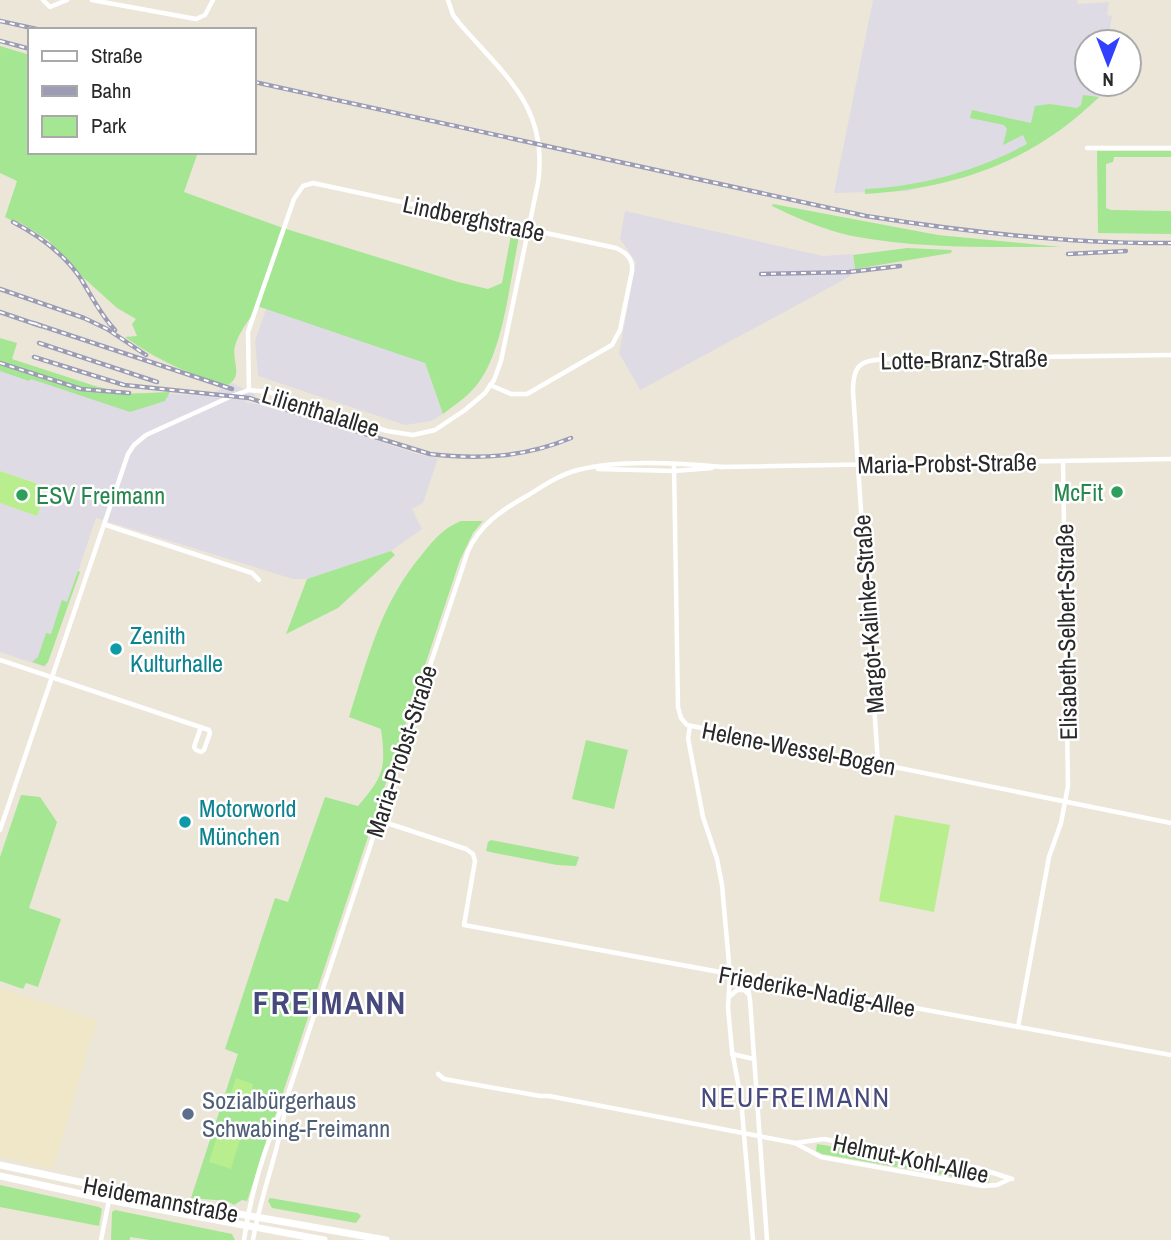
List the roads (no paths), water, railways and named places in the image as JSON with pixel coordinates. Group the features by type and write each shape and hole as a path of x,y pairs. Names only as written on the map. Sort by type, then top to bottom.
{"main road":[{"name":"Heidemannstraße","path":"0,1165 61,1180 386,1240"},
{"name":"Heidemannstraße","path":"0,1176 109,1200 324,1240"},
{"name":"Heidemannstraße","path":"58,1189 61,1180"}],"street":[{"path":"43,0 50,7 67,0"},
{"path":"92,0 196,19 205,15 213,0"},
{"name":"Lilienthalallee","path":"0,830 128,454 137,442 152,432 249,390 269,392 387,431 407,435 431,431 446,424 474,403 490,385 501,361 540,173 540,152 535,125 527,104 515,85 453,15 449,0"},
{"path":"1087,148 1171,148"},
{"name":"Lindberghstraße","path":"249,390 246,345 249,326 297,194 303,186 313,183 616,248 628,255 632,271 620,330 612,345 527,394 512,394 490,385"},
{"name":"Lotte-Branz-Straße","path":"858,464 853,377 858,367 868,361 1171,355"},
{"name":"Maria-Probst-Straße","path":"587,468 674,471 723,467 1171,459"},
{"name":"Elisabeth-Selbert-Straße","path":"1018,1027 1049,858 1066,802 1068,766 1063,462"},
{"name":"Maria-Probst-Straße","path":"251,1227 270,1141 288,1094 460,573 475,536 493,517 511,504 552,480 587,468 674,464 723,467"},
{"name":"Helene-Wessel-Bogen","path":"674,464 678,707 681,718 690,726 1171,823"},
{"name":"Margot-Kalinke-Straße","path":"858,464 878,764"},
{"path":"106,524 252,573 259,580"},
{"path":"0,660 52,677 201,727 209,730 204,750 196,750 194,747 201,727"},
{"path":"690,726 688,738 702,810 721,876 730,975 728,997 732,1054 741,1098 753,1240"},
{"name":"Friederike-Nadig-Allee","path":"378,820 473,854 475,861 464,925 1171,1055"},
{"path":"746,978 750,995 767,1240"},
{"path":"728,997 737,990 745,990 750,995"},
{"path":"732,1054 754,1059"},
{"name":"Helmut-Kohl-Allee","path":"438,1074 444,1079 795,1143 824,1139 978,1168 1012,1179 997,1185 983,1186 821,1157 795,1143"},
{"name":"Maria-Probst-Straße","path":"252,1217 275,1152 288,1094"},
{"path":"101,1240 109,1200"},
{"path":"252,1217 253,1240"},
{"path":"244,1240 251,1227"}],"railway":[{"path":"0,21 32,28"},
{"path":"0,41 28,48"},
{"path":"256,82 866,216 1018,236 1171,243"},
{"path":"13,222 33,233 67,262 115,330"},
{"path":"1068,254 1126,251"},
{"path":"761,274 849,272 900,266"},
{"path":"0,289 84,318 107,329 146,355"},
{"path":"0,312 41,326"},
{"path":"33,323 232,389"},
{"path":"39,343 157,382"},
{"path":"34,357 124,385 249,398 430,454 467,457 502,455 537,449 571,438"},
{"path":"0,363 81,389 129,393"}],"place":[{"name":"McFit","path":"1117,492"},
{"name":"ESV Freimann","path":"22,495"},
{"name":"Zenith Kulturhalle","path":"116,649"},
{"name":"Motorworld München","path":"185,822"},
{"name":"Sozialbürgerhaus Schwabing-Freimann","path":"188,1114"}],"district":[{"name":"FREIMANN","path":"330,1002"},
{"name":"NEUFREIMANN","path":"796,1097"}]}
